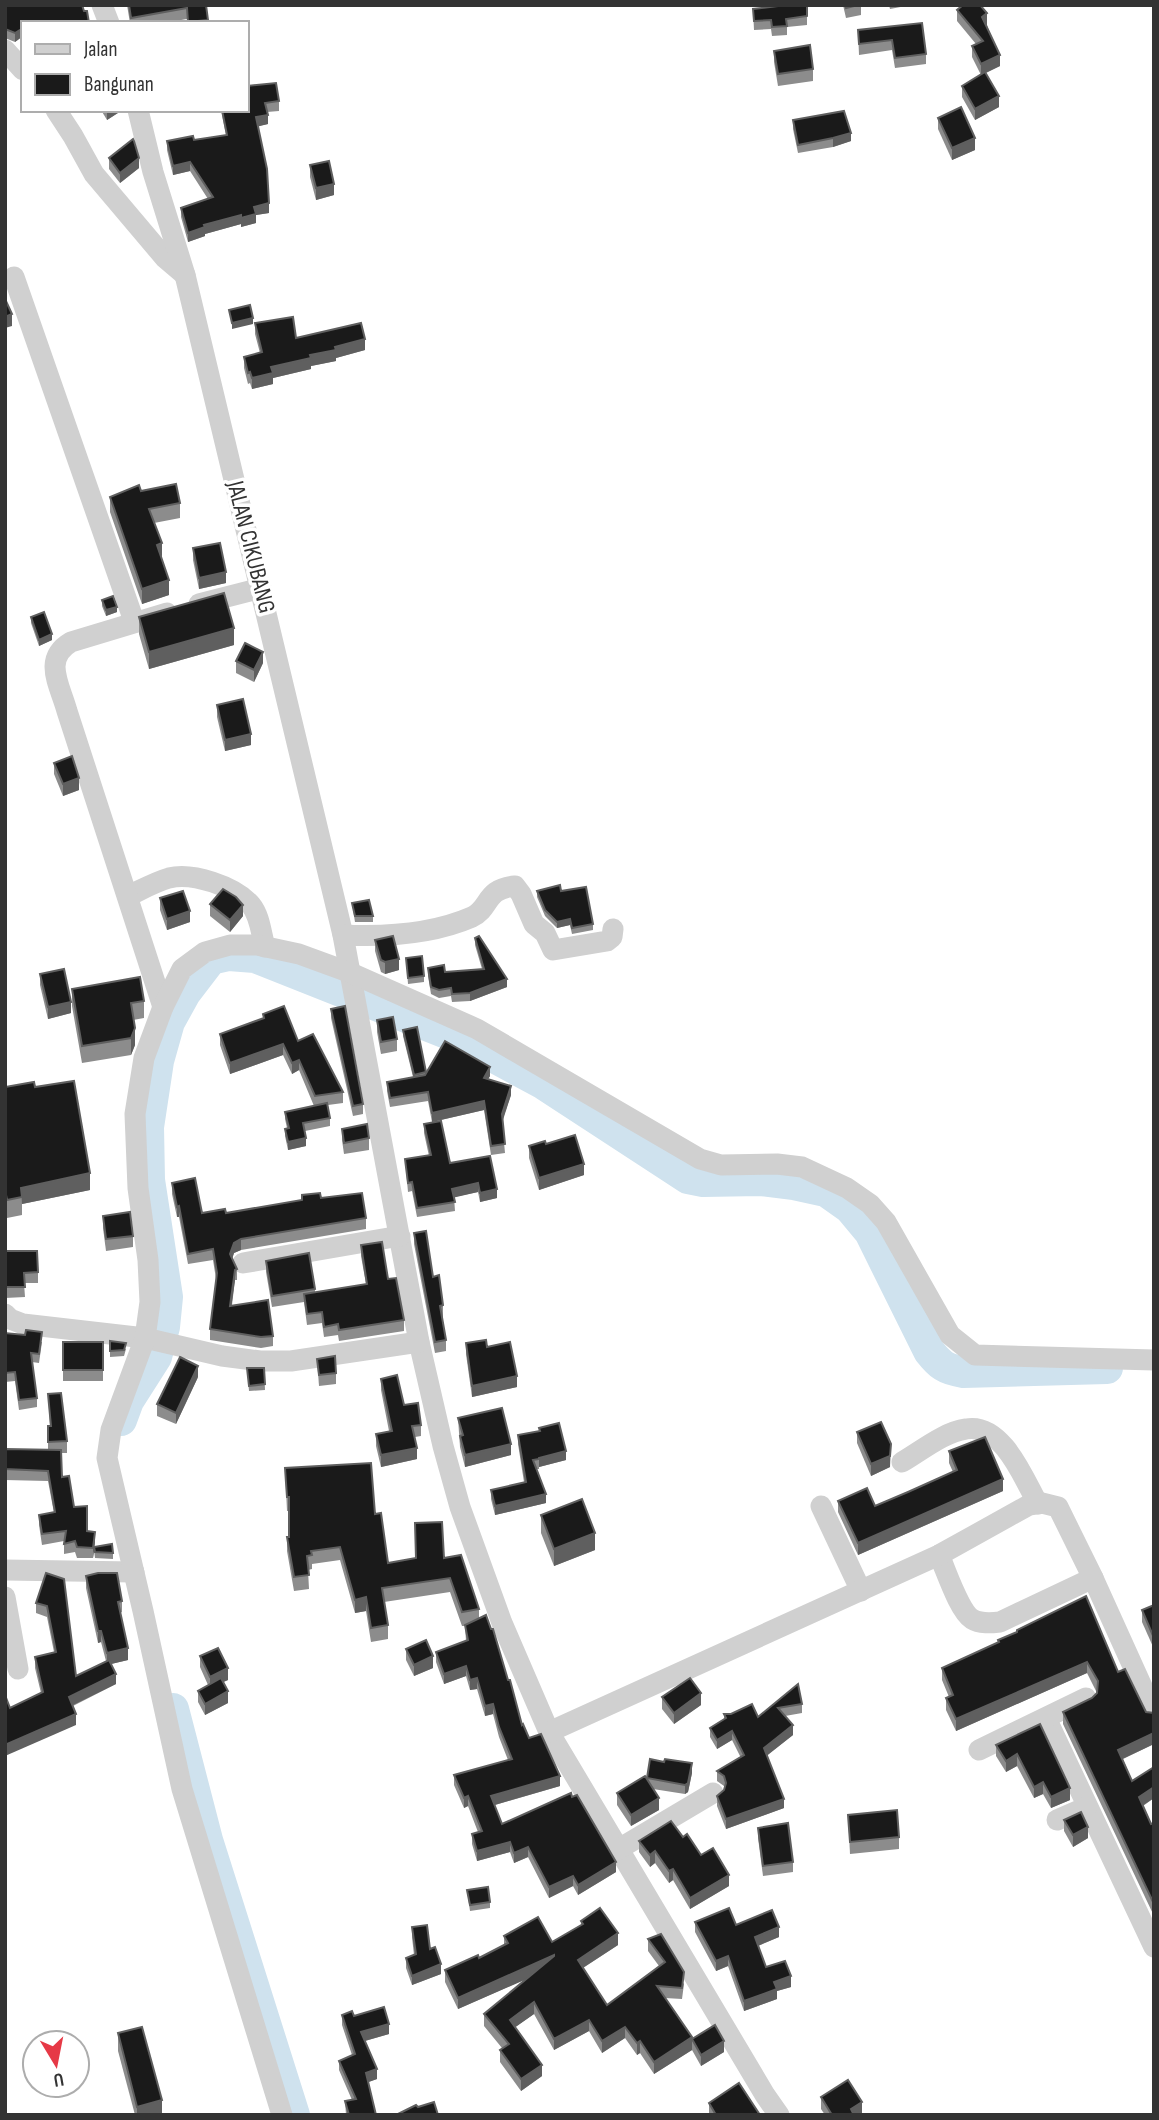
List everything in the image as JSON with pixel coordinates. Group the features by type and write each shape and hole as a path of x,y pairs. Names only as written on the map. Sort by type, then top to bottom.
{"street":[{"path":"5,50 21,68"},
{"path":"56,112 94,174 165,258 186,275"},
{"name":"JALAN CIKUBANG","path":"138,112 153,172 186,275 343,935 419,1342 460,1507 502,1623 549,1732 617,1850 779,2115"},
{"path":"14,277 134,621"},
{"path":"163,1007 67,712 54,662 58,650 71,642 134,621 261,588"},
{"path":"128,896 169,878 210,881 250,904 259,922 265,947"},
{"path":"343,935 394,934 448,924 473,916 497,890 515,886 534,924 545,933 553,950 607,941 612,937 613,929"},
{"path":"282,2115 182,1789 109,1470 107,1445 157,1340 149,1302 148,1260 138,1188 135,1114 144,1058 163,1007 182,969 191,960 230,944 299,954 352,980 477,1029 700,1159 721,1165 777,1164 802,1167 847,1188 870,1204 886,1222 950,1335 975,1355 1154,1360"},
{"path":"243,1263 400,1236"},
{"path":"5,1314 23,1324 157,1340 222,1356 260,1361 291,1361 419,1342"},
{"path":"902,1462 963,1429 983,1430 1008,1450 1038,1504"},
{"path":"549,1732 939,1555 1029,1505 1038,1504 1058,1507 1151,1700"},
{"path":"821,1506 861,1591"},
{"path":"939,1555 965,1613 973,1620 983,1623 1000,1622 1093,1578"},
{"path":"5,1570 134,1572"},
{"path":"5,1597 18,1669"},
{"path":"979,1750 1086,1698"},
{"path":"1046,1718 1154,1947"},
{"path":"617,1850 713,1793"},
{"path":"1056,1820 1087,1807"}],"building":[{"path":"5,5 82,5 84,11 87,11 89,21 21,21 21,29 15,33 5,29"},
{"path":"129,5 206,5 208,20 188,21 187,8 131,18"},
{"path":"807,5 807,16 786,19 787,26 772,27 771,20 754,21 753,9"},
{"path":"963,5 980,5 987,13 982,17 1000,55 981,64 972,46 983,41 957,10"},
{"path":"922,23 926,54 895,58 892,40 859,44 858,30"},
{"path":"810,45 813,69 778,74 774,51"},
{"path":"985,72 999,96 975,109 962,86"},
{"path":"276,83 279,101 265,103 268,115 256,117 267,169 269,203 254,207 256,214 241,218 241,215 204,225 205,227 188,233 181,208 213,197 190,162 173,166 167,141 193,136 194,140 227,135 222,112 248,112 248,86"},
{"path":"961,107 975,138 952,148 938,118"},
{"path":"844,111 851,133 798,145 793,120"},
{"path":"133,139 139,158 120,173 109,158"},
{"path":"329,161 334,184 316,188 310,165"},
{"path":"5,299 12,314 5,317"},
{"path":"250,305 253,318 232,323 229,310"},
{"path":"293,317 296,338 361,323 365,339 335,347 336,350 310,355 311,358 271,367 273,373 252,378 244,357 262,352 255,323"},
{"path":"176,484 180,503 149,509 162,543 157,545 169,580 142,589 110,497 139,485 141,491"},
{"path":"220,543 226,572 199,578 193,548"},
{"path":"224,593 234,628 149,652 139,617"},
{"path":"113,596 117,607 106,610 102,600"},
{"path":"44,612 52,634 39,640 31,617"},
{"path":"245,643 263,652 254,670 236,661"},
{"path":"243,699 251,734 225,740 217,705"},
{"path":"72,756 79,778 63,784 54,763"},
{"path":"560,885 561,891 586,887 593,924 572,928 570,919 557,922 545,910 537,891"},
{"path":"223,889 243,905 230,920 210,904"},
{"path":"183,891 190,911 167,919 160,898"},
{"path":"369,900 373,916 355,916 352,903"},
{"path":"393,936 399,959 385,962 381,960 375,940"},
{"path":"479,936 507,979 470,993 452,994 451,988 439,990 431,987 428,968 444,965 445,972 484,969 475,938"},
{"path":"422,956 424,976 408,978 406,958"},
{"path":"64,969 71,1002 48,1007 40,974"},
{"path":"140,977 144,1001 131,1003 135,1028 131,1038 82,1046 72,989"},
{"path":"284,1006 298,1041 313,1034 343,1092 315,1096 299,1060 292,1063 283,1044 230,1063 220,1034 264,1018 263,1014"},
{"path":"345,1006 363,1104 353,1106 331,1009"},
{"path":"393,1017 397,1039 381,1042 377,1020"},
{"path":"417,1027 426,1072 414,1075 403,1030"},
{"path":"445,1041 490,1067 484,1078 511,1086 502,1114 505,1144 491,1146 484,1101 432,1113 428,1092 390,1098 387,1082 425,1075"},
{"path":"74,1081 90,1173 21,1188 22,1197 7,1200 5,1087 34,1082 35,1087"},
{"path":"327,1103 330,1118 303,1123 306,1138 288,1142 285,1129 289,1128 285,1112"},
{"path":"441,1121 450,1163 490,1156 497,1189 480,1193 478,1183 452,1189 455,1202 417,1208 412,1182 408,1183 405,1159 431,1155 424,1124"},
{"path":"367,1124 369,1138 344,1143 342,1129"},
{"path":"575,1135 584,1164 539,1178 529,1146"},
{"path":"195,1178 202,1213 225,1209 226,1213 302,1200 302,1195 320,1193 321,1198 362,1193 366,1218 241,1239 234,1243 230,1254 237,1269 230,1306 268,1300 273,1336 261,1337 210,1329 217,1273 213,1249 188,1254 172,1183"},
{"path":"130,1212 133,1236 106,1239 103,1216"},
{"path":"426,1231 433,1277 439,1275 443,1305 440,1306 446,1340 435,1342 414,1233"},
{"path":"382,1242 388,1279 396,1278 404,1320 339,1330 338,1324 324,1327 322,1312 307,1314 304,1294 367,1284 361,1245"},
{"path":"5,1251 37,1251 38,1272 24,1273 25,1287 5,1287"},
{"path":"309,1253 315,1289 272,1296 266,1261"},
{"path":"26,1330 42,1332 39,1354 31,1353 37,1398 19,1400 15,1372 5,1373 5,1333 25,1335"},
{"path":"486,1340 487,1347 510,1342 517,1376 472,1386 466,1343"},
{"path":"110,1341 126,1343 124,1350 110,1351"},
{"path":"63,1342 103,1342 103,1370 63,1370"},
{"path":"335,1356 336,1373 319,1375 317,1359"},
{"path":"180,1357 198,1366 176,1413 157,1404"},
{"path":"247,1368 264,1368 265,1384 249,1386"},
{"path":"397,1375 404,1405 418,1403 421,1425 412,1426 417,1448 381,1455 376,1434 392,1431 381,1379"},
{"path":"61,1393 67,1441 48,1442 48,1426 51,1426 48,1394"},
{"path":"502,1408 511,1444 465,1455 458,1418"},
{"path":"881,1422 891,1444 890,1456 871,1464 857,1432"},
{"path":"559,1423 566,1451 533,1460 546,1494 495,1506 491,1490 526,1482 518,1435 540,1431 539,1428"},
{"path":"985,1437 1003,1479 858,1543 838,1501 867,1488 875,1506 908,1492 957,1470 949,1451"},
{"path":"5,1449 61,1450 62,1477 69,1476 74,1507 87,1506 87,1531 95,1532 93,1548 77,1547 75,1541 64,1544 66,1531 42,1534 39,1515 55,1512 48,1471 5,1469"},
{"path":"371,1463 375,1514 381,1513 388,1563 416,1558 415,1523 442,1522 444,1558 461,1555 479,1609 462,1612 450,1578 382,1588 388,1625 371,1628 366,1597 355,1600 340,1547 311,1551 312,1555 307,1556 309,1575 294,1577 287,1537 289,1497 285,1468"},
{"path":"582,1499 595,1533 554,1549 541,1515"},
{"path":"112,1544 113,1553 95,1552 94,1547"},
{"path":"46,1573 64,1579 76,1676 109,1660 116,1674 69,1697 76,1714 5,1745 5,1695 10,1708 43,1692 35,1657 56,1652 47,1606 36,1603"},
{"path":"117,1573 122,1601 118,1602 128,1648 107,1653 101,1631 98,1631 86,1576"},
{"path":"1086,1596 1118,1672 1125,1669 1146,1712 1154,1713 1154,1733 1118,1750 1132,1781 1154,1767 1154,1787 1139,1797 1151,1824 1154,1823 1154,1904 1063,1712 1097,1693 1098,1681 1087,1662 956,1719 946,1698 953,1695 942,1668 999,1642 998,1640"},
{"path":"1154,1605 1154,1638 1142,1610"},
{"path":"486,1615 510,1680 522,1725 529,1738 541,1734 560,1776 491,1796 502,1824 571,1793 572,1797 577,1795 616,1862 578,1885 573,1876 549,1887 528,1847 514,1853 510,1842 477,1851 472,1834 482,1831 468,1796 464,1798 454,1775 512,1759 493,1704 485,1706 477,1678 470,1680 466,1666 444,1674 436,1652 468,1640 465,1625"},
{"path":"426,1640 433,1656 414,1665 406,1649"},
{"path":"218,1648 228,1668 210,1677 200,1656"},
{"path":"221,1678 228,1691 205,1704 198,1691"},
{"path":"690,1678 701,1693 674,1713 662,1697"},
{"path":"798,1684 802,1704 778,1708 793,1725 764,1748 784,1799 726,1819 717,1796 724,1790 726,1783 724,1776 717,1771 744,1755 732,1731 717,1740 710,1728 726,1718 724,1714 731,1714 752,1704 758,1717"},
{"path":"1040,1724 1070,1788 1051,1797 1043,1782 1034,1787 1017,1754 1006,1761 996,1745"},
{"path":"650,1759 692,1763 688,1783 685,1785 647,1778"},
{"path":"645,1776 659,1798 631,1815 617,1793"},
{"path":"897,1810 899,1837 850,1842 848,1815"},
{"path":"1081,1812 1088,1827 1073,1835 1064,1820"},
{"path":"671,1821 683,1837 687,1834 701,1855 713,1848 729,1875 690,1898 673,1869 669,1871 655,1851 650,1855 639,1841"},
{"path":"788,1823 793,1862 763,1866 758,1828"},
{"path":"488,1887 490,1902 470,1905 467,1890"},
{"path":"600,1908 618,1933 578,1960 607,2005 665,1962 648,1939 661,1934 684,1972 682,1988 657,1986 692,2037 654,2062 640,2041 637,2043 625,2027 602,2041 589,2020 554,2039 534,2002 510,2020 542,2065 521,2079 500,2050 509,2044 484,2014 554,1955 458,1998 445,1970 478,1955 479,1958 508,1943 504,1936 538,1917 552,1942 583,1924 581,1921"},
{"path":"729,1908 736,1925 772,1910 779,1927 755,1937 766,1967 785,1961 791,1976 774,1982 777,1989 744,2001 728,1956 716,1961 695,1922"},
{"path":"427,1925 430,1949 435,1947 441,1964 412,1976 406,1958 416,1954 412,1927"},
{"path":"384,2007 389,2024 361,2032 377,2069 366,2073 376,2115 349,2115 345,2101 356,2099 339,2061 355,2054 342,2015 352,2011 354,2016"},
{"path":"715,2025 724,2041 701,2055 692,2039"},
{"path":"142,2027 162,2100 137,2107 118,2033"},
{"path":"848,2080 862,2102 851,2109 854,2115 832,2115 821,2097"},
{"path":"739,2083 760,2115 716,2115 709,2103"},
{"path":"434,2102 438,2115 396,2115 416,2105 418,2107"}],"waterway":[{"path":"121,1420 128,1401 156,1357 164,1327 167,1297 149,1180 148,1127 158,1061 169,1022 185,993 211,959 229,955 255,957 457,1037 544,1084 688,1178 703,1181 760,1180 826,1191 850,1208 870,1232 929,1351 947,1368 963,1372 1107,1368"},
{"path":"173,1709 207,1840 294,2115"}]}
